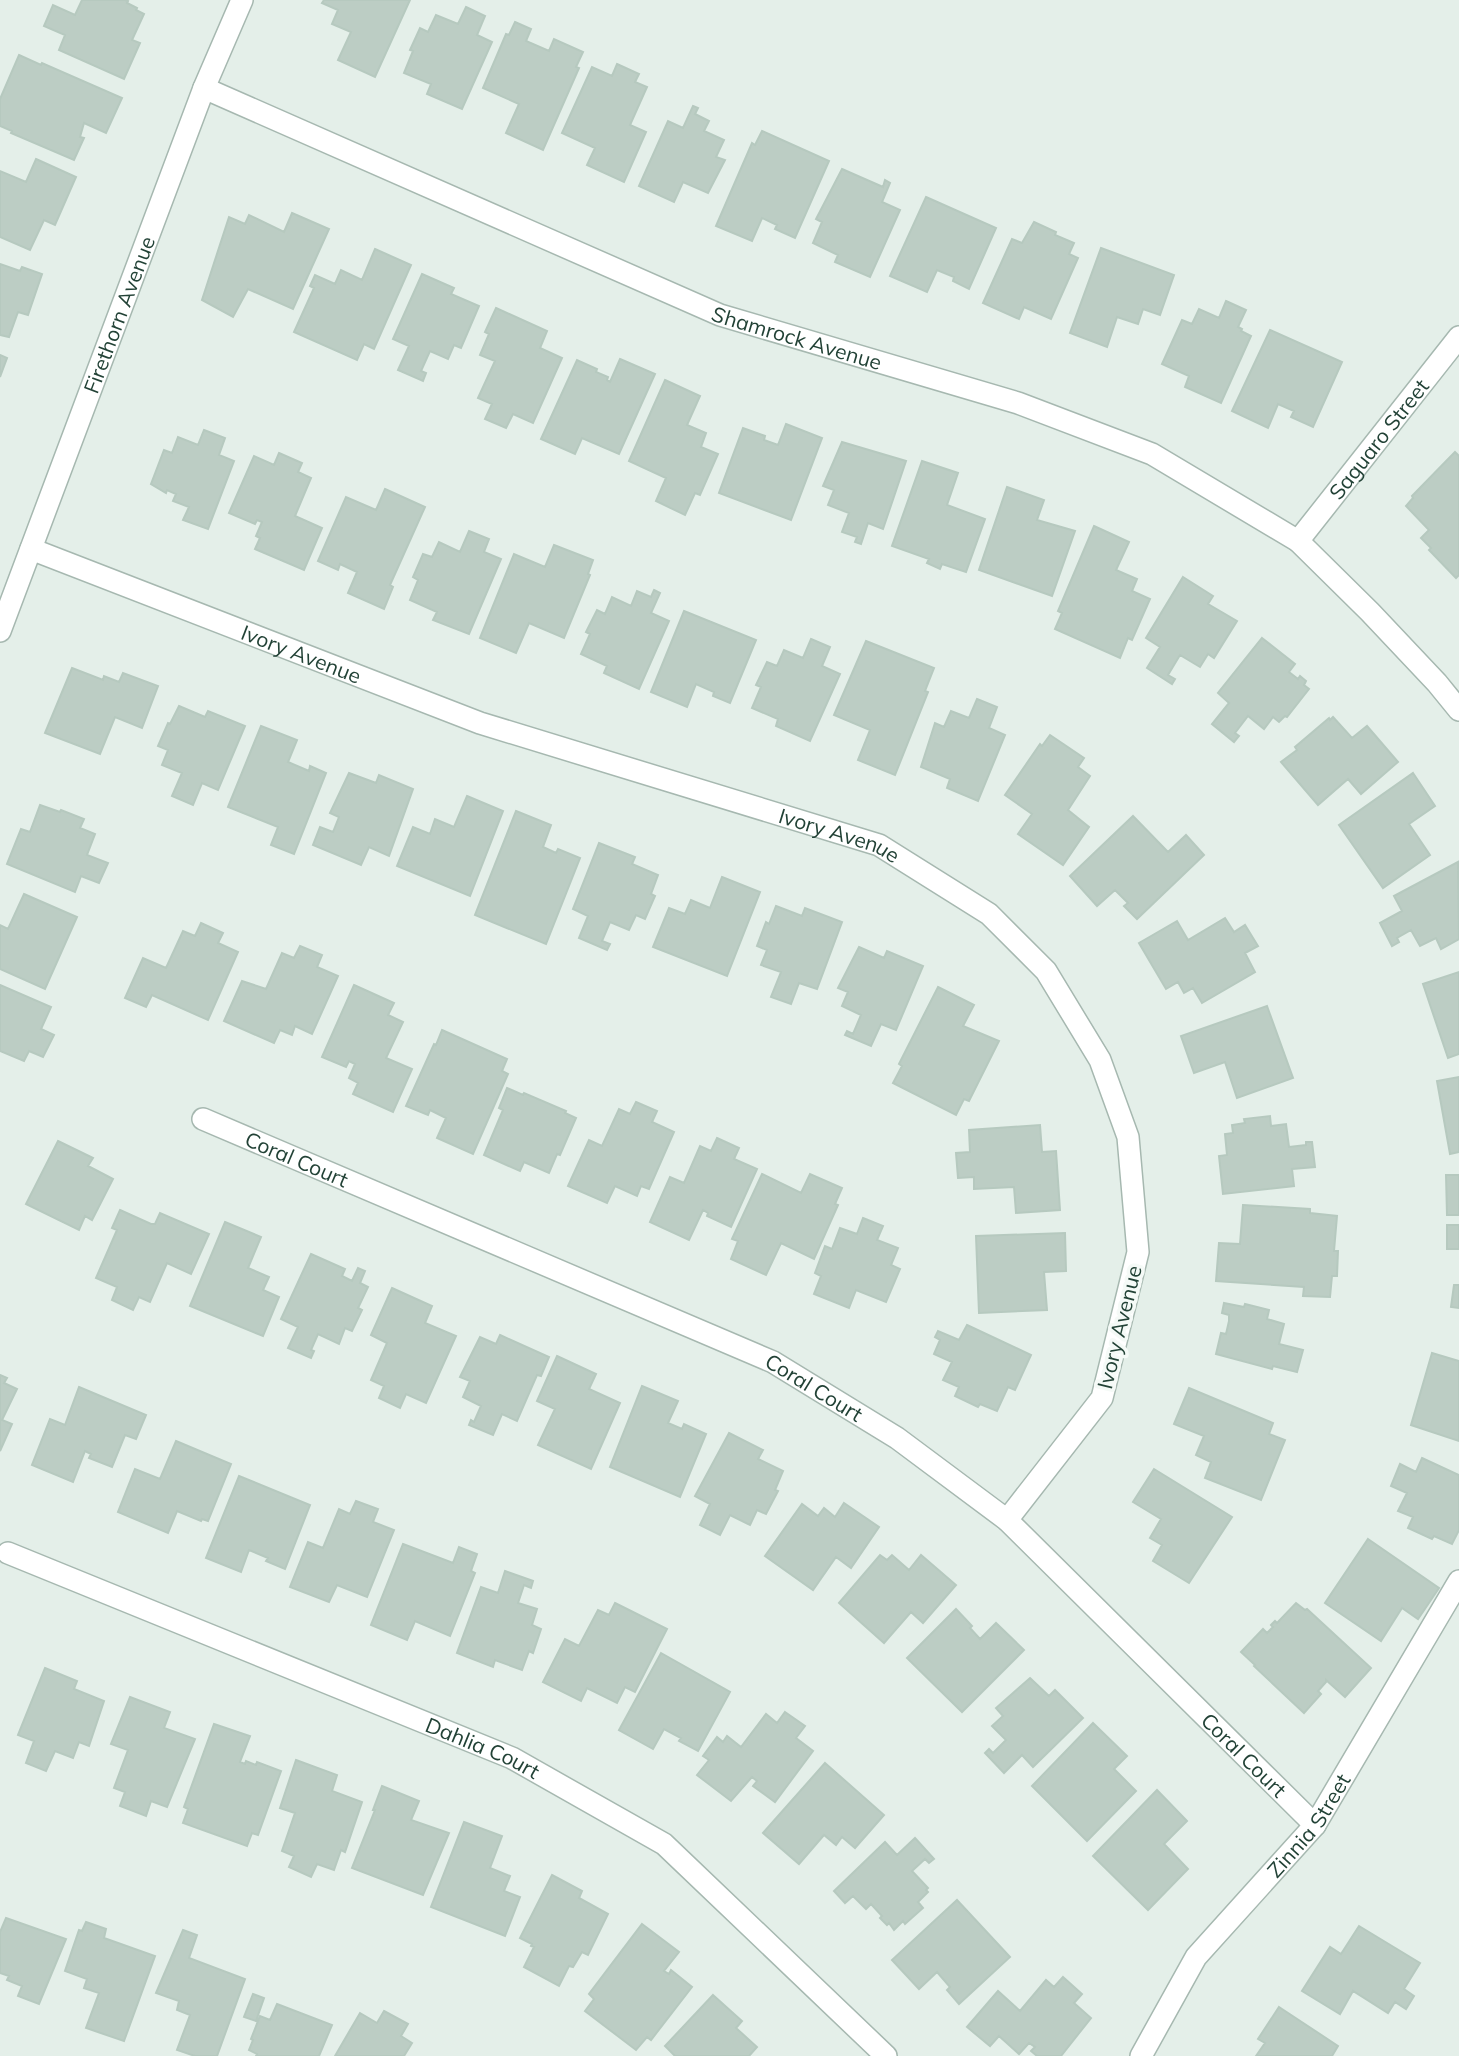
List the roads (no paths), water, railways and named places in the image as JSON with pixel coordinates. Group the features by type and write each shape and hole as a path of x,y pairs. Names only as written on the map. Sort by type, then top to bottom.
{"street":[{"name":"Firethorn Avenue","path":"0,631 204,88 242,0"},
{"name":"Shamrock Avenue","path":"204,88 720,315 1018,403 1152,454 1298,541 1370,612 1459,710"},
{"name":"Saguaro Street","path":"1298,541 1459,337"},
{"name":"Ivory Avenue","path":"31,549 480,723 879,845 989,914 1046,971 1100,1060 1128,1137 1138,1252 1102,1398 1007,1520"},
{"name":"Coral Court","path":"203,1119 773,1362 897,1438 1007,1520 1315,1825"},
{"name":"Dahlia Court","path":"8,1553 512,1758 664,1844 886,2056"},
{"name":"Zinnia Street","path":"1141,2056 1196,1957 1315,1825 1459,1581"}]}
